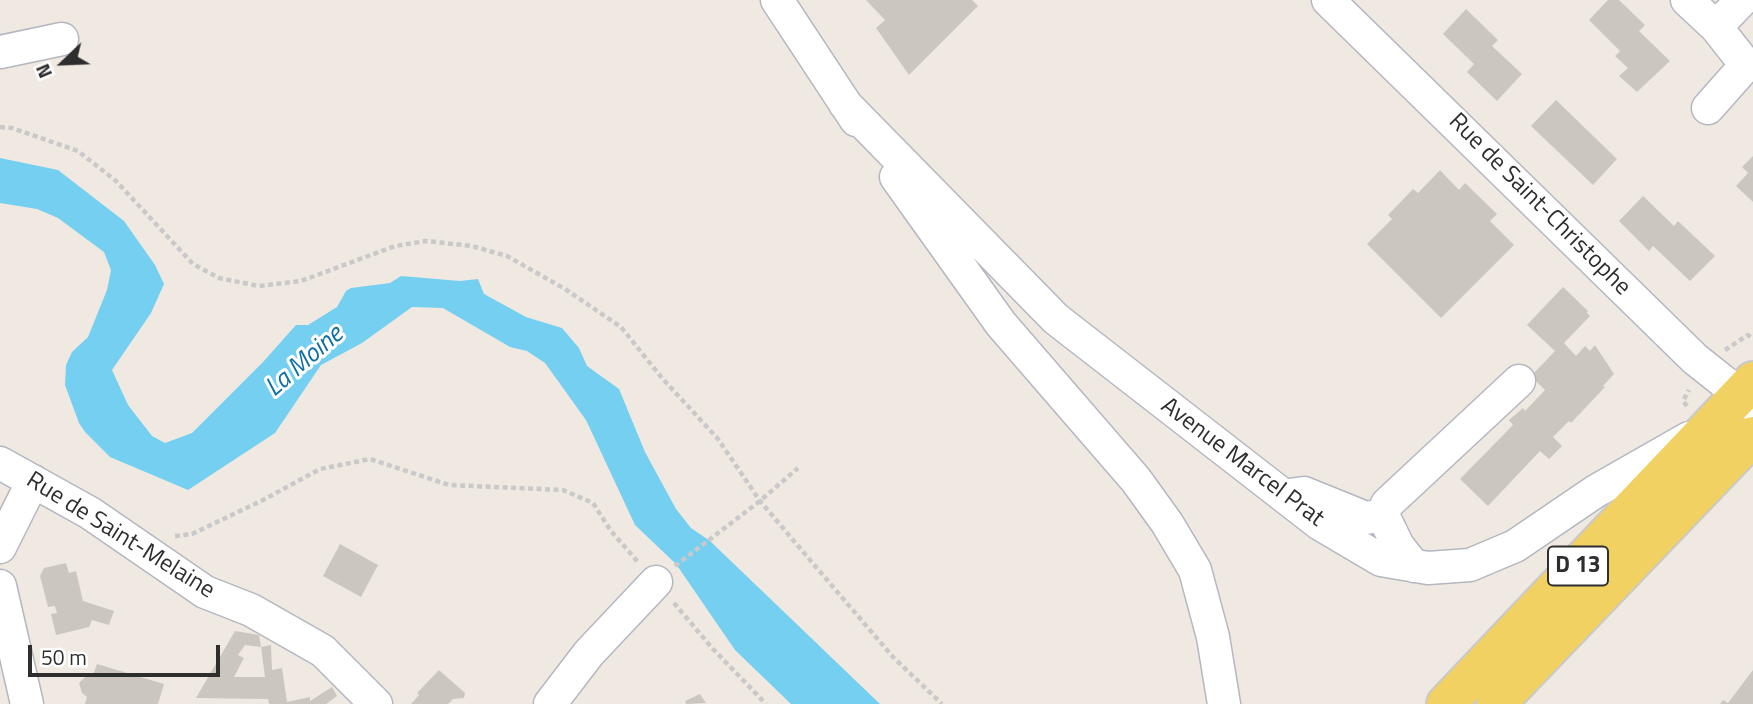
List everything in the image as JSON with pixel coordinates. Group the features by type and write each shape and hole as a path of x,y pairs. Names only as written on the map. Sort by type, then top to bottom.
{"main road":[{"name":"D 13","path":"1446,704 1708,427 1748,394"},
{"name":"D 13","path":"1496,704 1753,436"}],"street":[{"path":"1687,0 1716,27 1746,65 1708,108"},
{"path":"1716,27 1742,0"},
{"name":"Rue de Saint-Christophe","path":"1340,4 1695,359 1748,394"},
{"name":"Avenue Marcel Prat","path":"787,6 845,104 1001,324 1136,480 1167,523 1195,570 1213,637 1224,704"},
{"path":"0,52 62,38"},
{"name":"Avenue Marcel Prat","path":"845,104 1056,319 1320,524 1381,560 1428,568 1470,565 1515,546 1596,491 1708,427"},
{"path":"1414,566 1398,547 1383,515 1387,504 1518,382"},
{"name":"Rue de Saint-Melaine","path":"0,463 90,513 205,592 251,610 323,651 376,704"},
{"path":"0,498 33,481"},
{"path":"0,547 33,481"},
{"path":"1284,496 1304,493 1366,518 1383,515"},
{"path":"550,704 589,653 656,582"},
{"path":"0,586 27,704"}],"path":[{"path":"0,127 12,128 78,151 116,181 193,264 219,278 259,286 300,281 395,246 426,241 472,246 507,256 565,289 621,327 662,378 718,439 760,500 893,657 942,704"},
{"path":"1748,335 1753,329"},
{"path":"133,543 192,534 320,469 370,459 449,485 562,490 593,503 611,531 713,649 766,704"},
{"path":"656,582 798,468"}],"water":[{"name":"La Moine","path":"0,158 58,170 124,221 155,265 164,284 151,313 112,370 128,405 152,436 165,443 192,433 296,325 308,325 337,307 346,291 351,288 390,283 401,276 460,281 478,279 484,294 526,317 562,328 579,348 587,366 619,389 645,452 676,509 691,528 710,541 880,704 791,704 735,650 676,564 635,525 586,420 545,363 527,351 510,347 443,308 412,307 362,343 321,365 275,433 188,490 110,457 79,423 65,385 66,365 72,352 88,337 107,290 111,270 104,252 58,218 37,209 0,203"}],"building":[{"path":"866,0 972,0 978,6 909,75 876,28 885,20"},
{"path":"1608,0 1619,0 1645,25 1639,31 1670,61 1637,92 1619,76 1628,68 1615,56 1620,51 1589,20"},
{"path":"1466,9 1498,40 1492,46 1522,74 1497,101 1467,72 1474,64 1443,34"},
{"path":"1556,100 1617,159 1593,185 1531,126"},
{"path":"1753,156 1753,202 1736,186 1748,173 1742,167"},
{"path":"1440,170 1459,190 1465,183 1497,214 1490,221 1514,245 1441,318 1367,244 1392,219 1388,215 1413,189 1418,193"},
{"path":"1643,196 1674,226 1678,221 1715,256 1690,281 1653,246 1649,251 1619,221"},
{"path":"1563,287 1590,316 1564,343 1576,356 1585,346 1590,351 1595,345 1614,374 1571,423 1569,421 1553,437 1562,446 1549,459 1540,451 1488,506 1460,479 1513,425 1509,420 1523,408 1525,411 1545,390 1531,376 1555,351 1527,325"},
{"path":"340,544 378,565 361,597 323,576"},
{"path":"66,563 69,573 76,571 83,601 114,611 109,625 92,620 89,627 56,635 51,614 57,613 55,606 48,607 40,576 44,568"},
{"path":"235,631 259,635 261,647 271,645 272,670 282,668 287,702 310,697 310,701 332,687 337,696 326,704 269,704 268,699 196,698","holes":["245,645 261,647 265,677 234,677 244,658 238,655"]},
{"path":"97,664 164,684 158,704 85,704 87,697 82,693 79,683 88,674 93,675"},
{"path":"439,670 465,693 464,698 453,699 448,704 411,704 419,695 417,693"},
{"path":"1753,670 1753,704 1720,704 1723,700 1728,703"},
{"path":"700,694 706,703 686,704 685,701"}]}
